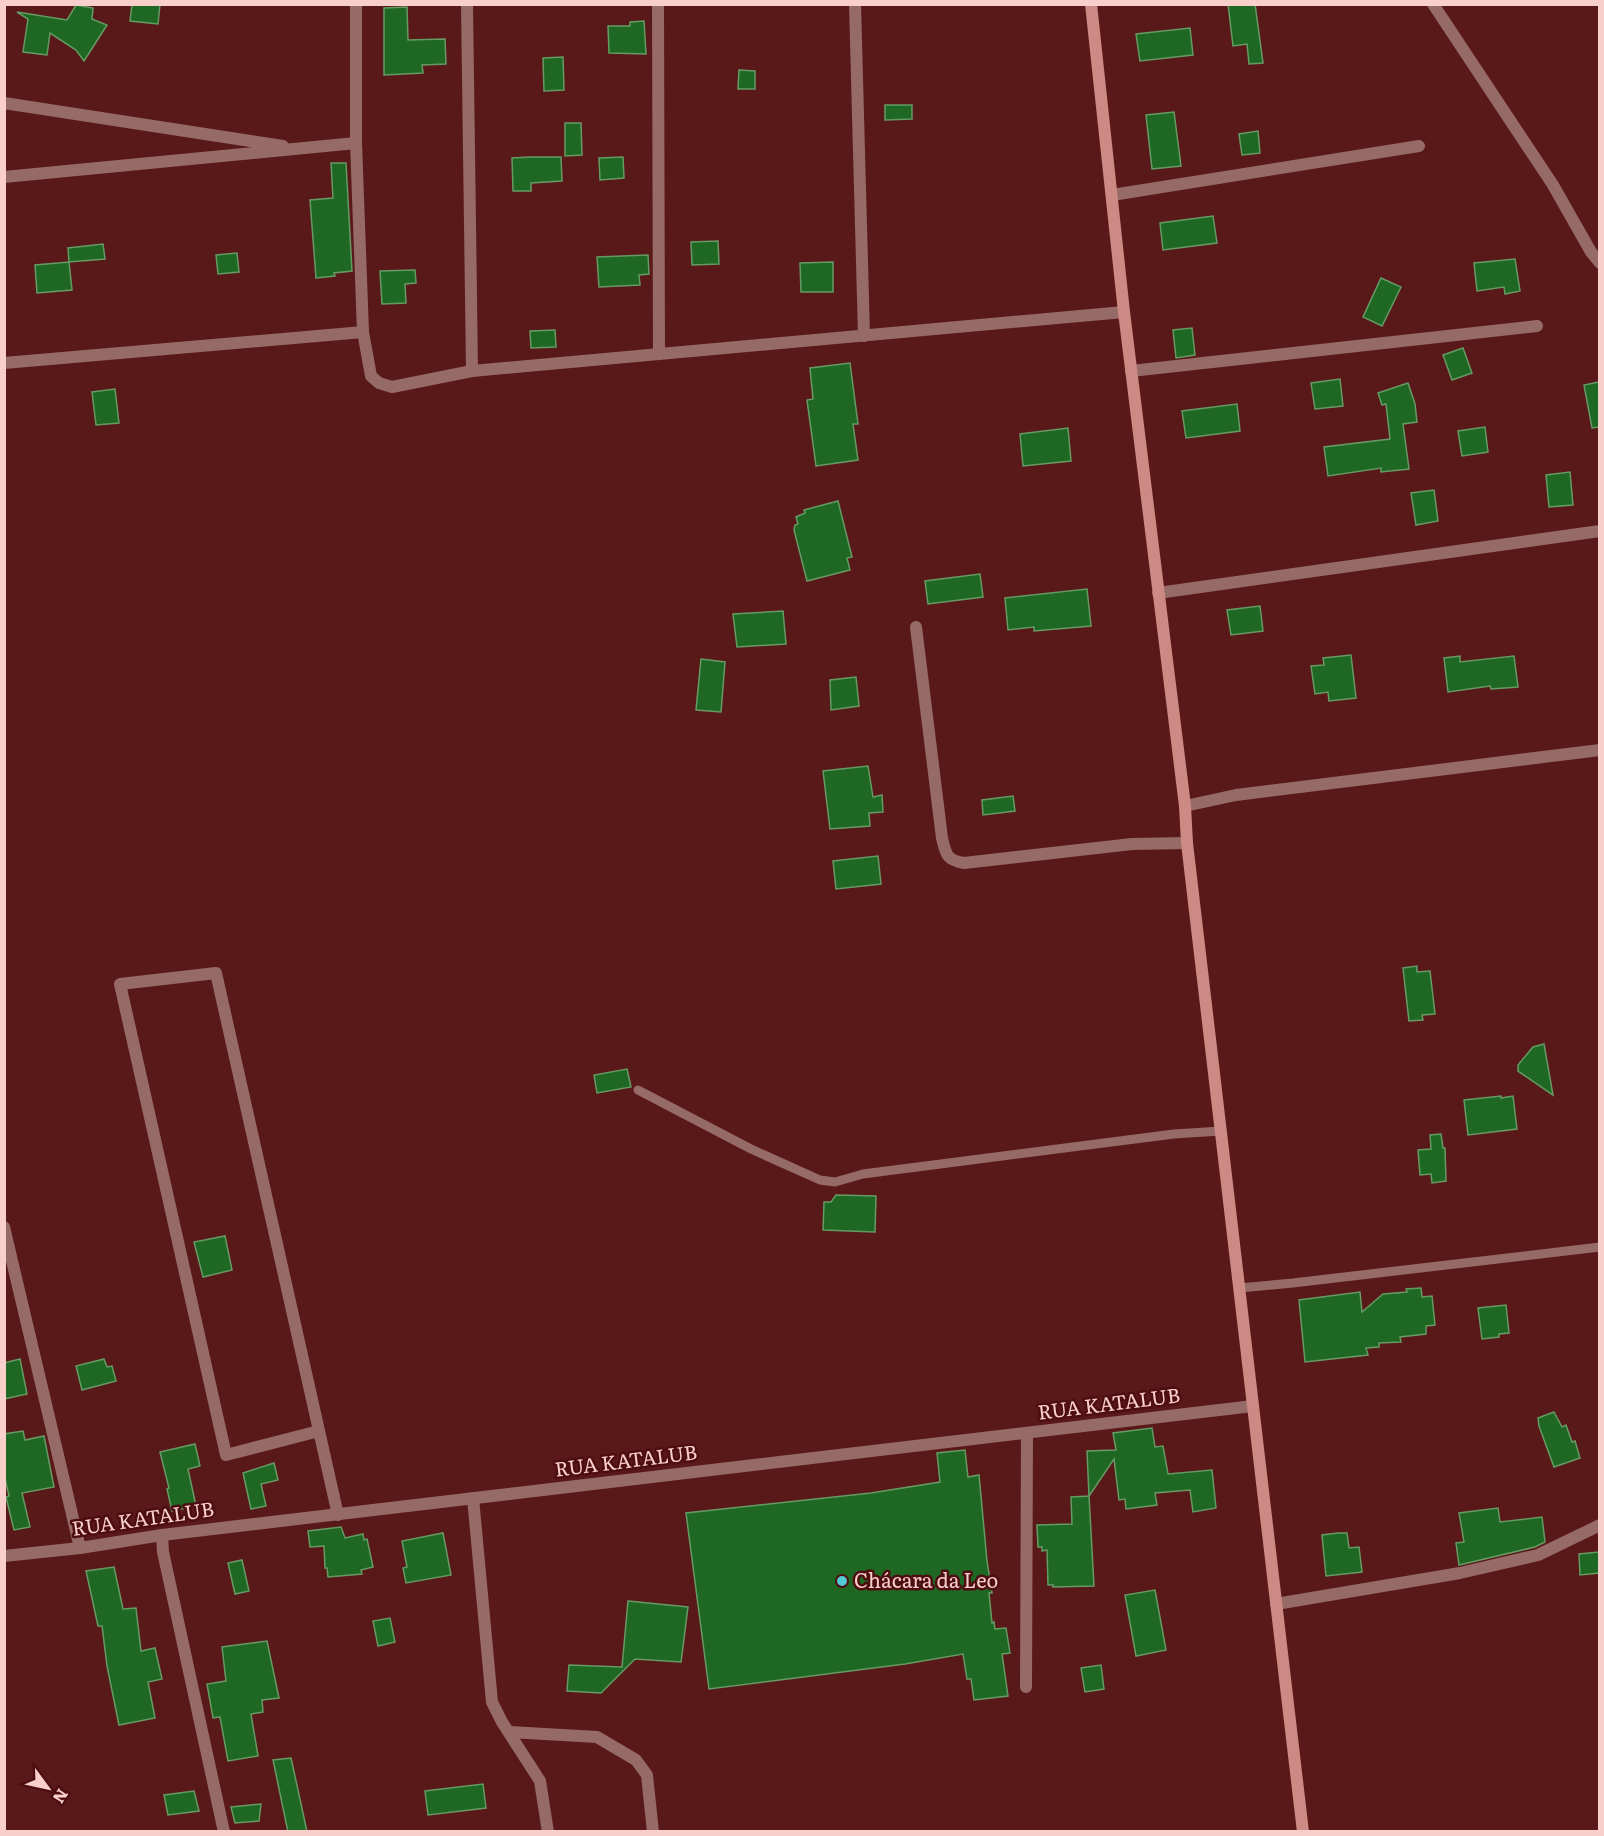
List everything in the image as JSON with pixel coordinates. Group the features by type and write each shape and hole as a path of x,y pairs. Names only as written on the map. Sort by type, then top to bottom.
{"main road":[{"path":"1091,4 1124,312 1185,806 1187,843 1303,1832"}],"street":[{"path":"356,4 356,144 363,332 371,376 380,383 392,387 472,371 1124,312"},
{"path":"467,4 472,371"},
{"path":"657,4 659,354"},
{"path":"855,4 864,336"},
{"path":"1433,4 1553,185 1599,263"},
{"path":"4,103 302,148"},
{"path":"4,177 356,144"},
{"path":"1112,195 1419,146"},
{"path":"1131,371 1538,326"},
{"path":"4,363 363,332"},
{"path":"1158,593 1599,531"},
{"path":"916,627 942,838 948,857 954,862 964,863 1132,844 1187,843"},
{"path":"1185,806 1236,795 1599,750"},
{"path":"319,1431 226,1455 120,984 216,973 338,1515"},
{"path":"4,1227 80,1548"},
{"name":"RUA KATALUB","path":"4,1556 80,1548 162,1535 1253,1406"},
{"path":"1026,1687 1027,1433"},
{"path":"473,1498 492,1702 540,1781 548,1832"},
{"path":"1276,1604 1460,1573 1538,1555 1599,1525"},
{"path":"162,1535 163,1552 224,1832"},
{"path":"510,1732 597,1737 636,1760 647,1775 653,1832"}],"lane":[{"path":"638,1090 751,1149 820,1180 835,1182 863,1174 1174,1134 1221,1131"},
{"path":"1239,1288 1599,1247"}],"building":[{"path":"132,4 160,4 158,24 130,21"},
{"path":"1228,4 1255,4 1263,63 1249,64 1247,44 1233,46"},
{"path":"76,5 93,8 92,19 107,25 84,61 76,50 50,33 47,55 23,52 28,19 17,12 67,20"},
{"path":"407,7 408,40 445,39 446,64 422,65 423,73 384,75 384,8"},
{"path":"644,21 646,54 609,53 608,26 630,26 630,22"},
{"path":"1190,28 1193,55 1140,61 1136,34"},
{"path":"563,57 564,90 544,91 543,58"},
{"path":"739,70 755,71 755,89 738,89"},
{"path":"885,105 912,105 912,119 885,120"},
{"path":"1174,112 1181,166 1152,169 1146,115"},
{"path":"565,123 581,123 582,155 565,156"},
{"path":"1258,131 1260,153 1242,155 1239,134"},
{"path":"561,157 562,181 531,183 531,191 513,191 512,158"},
{"path":"623,157 624,178 600,180 599,158"},
{"path":"331,163 346,163 352,271 316,278 310,200 333,198"},
{"path":"1213,216 1217,243 1163,250 1160,223"},
{"path":"718,241 719,264 692,265 691,242"},
{"path":"103,244 105,259 69,262 68,248"},
{"path":"237,253 239,272 218,274 216,255"},
{"path":"648,255 649,274 639,275 640,285 599,287 597,257"},
{"path":"1515,259 1520,291 1505,294 1504,287 1477,291 1474,263"},
{"path":"69,262 72,290 37,293 35,265"},
{"path":"833,262 833,292 801,292 800,263"},
{"path":"415,270 416,283 405,284 406,303 382,304 380,271"},
{"path":"1381,278 1401,287 1382,326 1363,317"},
{"path":"1192,328 1195,355 1176,358 1173,330"},
{"path":"555,330 556,347 531,348 530,331"},
{"path":"1463,348 1472,373 1452,380 1443,355"},
{"path":"850,363 858,424 853,424 858,460 816,466 807,400 813,399 810,368"},
{"path":"1340,379 1343,406 1315,409 1311,383"},
{"path":"1599,382 1599,427 1592,428 1584,385"},
{"path":"1408,383 1415,404 1417,422 1403,424 1409,469 1381,472 1381,468 1328,476 1324,447 1390,439 1386,404 1382,405 1378,393"},
{"path":"115,389 119,423 96,425 92,392"},
{"path":"1237,404 1240,431 1186,438 1182,411"},
{"path":"1485,427 1488,452 1462,456 1458,431"},
{"path":"1068,428 1071,461 1023,466 1020,434"},
{"path":"1570,472 1573,505 1549,507 1546,475"},
{"path":"1434,490 1438,521 1416,525 1411,493"},
{"path":"838,501 852,557 847,558 850,570 807,581 794,530 795,525 798,524 796,517 805,513 804,510"},
{"path":"980,574 983,597 928,604 925,581"},
{"path":"1087,589 1091,626 1034,631 1034,627 1008,630 1005,598"},
{"path":"1260,606 1263,631 1231,635 1227,610"},
{"path":"783,611 786,644 737,647 733,614"},
{"path":"1351,655 1356,698 1329,701 1328,692 1315,694 1311,666 1324,665 1323,658"},
{"path":"1460,656 1460,662 1514,656 1518,687 1491,689 1490,686 1448,692 1444,658"},
{"path":"701,659 725,662 721,712 696,710"},
{"path":"856,677 859,706 831,710 830,680"},
{"path":"868,766 873,797 882,795 883,812 869,813 870,826 830,829 823,771"},
{"path":"1013,796 1015,811 983,815 982,800"},
{"path":"878,856 881,884 836,889 833,861"},
{"path":"1417,966 1417,972 1430,971 1435,1014 1422,1015 1423,1020 1409,1021 1403,968"},
{"path":"1544,1044 1553,1095 1518,1071 1518,1065 1533,1047"},
{"path":"627,1069 631,1087 597,1093 594,1075"},
{"path":"1501,1096 1501,1098 1513,1096 1517,1129 1468,1135 1464,1100"},
{"path":"1441,1134 1443,1148 1445,1148 1446,1181 1432,1183 1431,1174 1420,1175 1418,1150 1431,1149 1430,1135"},
{"path":"836,1195 876,1196 875,1232 823,1230 824,1202 831,1202"},
{"path":"225,1236 232,1270 203,1277 194,1242"},
{"path":"1421,1288 1422,1297 1432,1296 1435,1325 1426,1326 1426,1334 1400,1337 1401,1342 1379,1343 1379,1347 1366,1348 1368,1355 1305,1362 1299,1300 1360,1292 1362,1312 1383,1294"},
{"path":"1506,1305 1509,1333 1482,1339 1478,1308"},
{"path":"20,1359 27,1394 4,1399 4,1363"},
{"path":"104,1359 107,1367 112,1366 116,1381 82,1390 76,1366"},
{"path":"1554,1412 1562,1427 1566,1425 1572,1442 1575,1441 1580,1458 1554,1467 1538,1418"},
{"path":"1152,1428 1155,1447 1163,1446 1168,1474 1212,1470 1216,1508 1193,1512 1190,1490 1155,1493 1157,1505 1126,1509 1125,1499 1119,1500 1114,1459 1089,1496 1087,1451 1116,1450 1113,1433"},
{"path":"23,1431 25,1440 44,1436 54,1487 22,1493 30,1527 14,1530 6,1497 9,1496 4,1474 4,1434"},
{"path":"195,1444 200,1466 188,1469 196,1506 172,1511 160,1452"},
{"name":"Chácara da Leo","path":"965,1450 968,1477 979,1475 992,1593 989,1593 992,1623 994,1622 995,1629 1006,1628 1010,1653 1002,1654 1008,1696 974,1700 971,1679 967,1679 963,1654 905,1664 709,1689 686,1513 871,1493 940,1482 937,1453"},
{"path":"274,1463 278,1480 261,1484 266,1506 251,1509 243,1473"},
{"path":"1089,1496 1094,1586 1053,1587 1053,1585 1048,1585 1047,1550 1042,1551 1042,1547 1038,1547 1037,1525 1072,1524 1071,1497"},
{"path":"1498,1508 1500,1522 1542,1517 1545,1542 1535,1547 1459,1565 1456,1543 1464,1542 1459,1513"},
{"path":"341,1527 345,1538 363,1534 364,1540 367,1539 373,1567 361,1570 362,1574 328,1577 327,1568 325,1568 324,1546 310,1547 308,1531"},
{"path":"443,1533 451,1575 406,1583 403,1568 407,1567 402,1541"},
{"path":"1347,1533 1349,1548 1359,1547 1362,1572 1326,1576 1322,1535"},
{"path":"1599,1552 1599,1573 1580,1575 1579,1554"},
{"path":"242,1560 249,1591 235,1594 228,1563"},
{"path":"114,1567 123,1609 136,1608 141,1651 155,1648 162,1679 148,1682 155,1718 119,1725 107,1666 102,1626 98,1626 86,1571"},
{"path":"1155,1590 1166,1650 1136,1656 1125,1595"},
{"path":"628,1601 688,1607 681,1662 635,1659 601,1693 567,1691 569,1665 622,1667"},
{"path":"390,1618 395,1642 378,1646 373,1621"},
{"path":"267,1641 279,1698 262,1700 263,1712 251,1714 258,1756 228,1761 220,1717 213,1718 207,1684 226,1681 222,1647"},
{"path":"1101,1665 1104,1689 1085,1692 1081,1668"},
{"path":"291,1758 307,1832 288,1832 273,1760"},
{"path":"483,1784 486,1808 428,1815 425,1791"},
{"path":"194,1791 199,1811 168,1815 164,1795"},
{"path":"261,1804 259,1821 235,1823 231,1807"}],"place":[{"name":"Chácara da Leo","path":"842,1581"}]}
